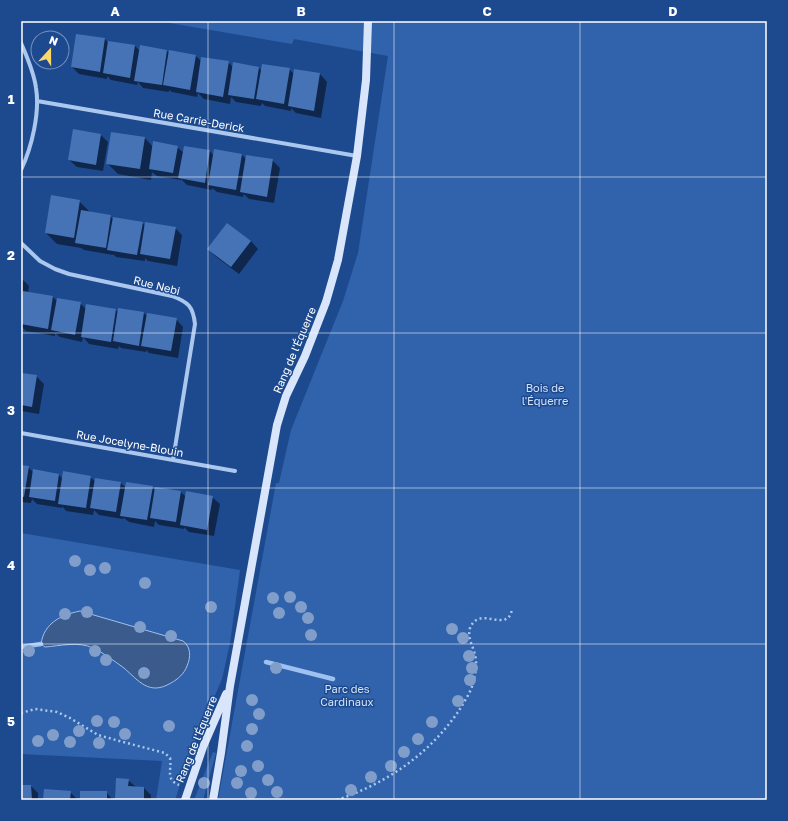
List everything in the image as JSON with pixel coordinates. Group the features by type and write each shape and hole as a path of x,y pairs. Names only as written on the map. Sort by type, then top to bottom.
{"street":[{"name":"Rang de l'Équerre","path":"213,800 230,686 277,425 286,396 305,356 326,302 338,260 357,156 366,80 368,21"},
{"path":"21,43 32,70 36,86 37,101 32,139 21,170"},
{"name":"Rue Carrie-Derick","path":"37,101 357,156"},
{"name":"Rue Nebi","path":"21,243 40,261 55,270 172,296 188,303 192,309 195,324 173,460"},
{"name":"Rue Jocelyne-Blouin","path":"21,433 235,471"},
{"name":"Rang de l'Équerre","path":"185,800 203,747 230,686"}],"path":[{"path":"337,800 356,794 395,773 413,760 436,739 449,724 470,693 474,681 476,668 475,655 469,630 471,625 476,620 482,618 508,619 511,616 512,609"},
{"path":"21,713 35,709 57,712 98,735 165,753 170,758 171,779 180,785"}],"green space":[{"name":"Bois de l'Équerre","path":"158,21 767,21 767,800 218,800 276,483 279,483 291,430 343,301 358,253 388,56 294,39 292,44"},
{"path":"21,533 240,570 230,643 222,679 191,751 175,800 156,800 162,761 21,754"},
{"path":"213,752 216,753 203,800 194,800"}],"shaded area":[{"path":"80,611 183,641 188,646 190,652 186,669 176,680 163,687 150,687 140,682 124,668 93,648 75,644 45,647 41,644 46,631 54,621 66,615"}],"building":[{"path":"76,34 105,38 100,72 71,67"},
{"path":"108,41 135,45 130,78 103,73"},
{"path":"140,45 167,50 162,85 134,81"},
{"path":"169,50 196,55 190,90 163,85"},
{"path":"201,57 229,61 223,97 196,92"},
{"path":"233,62 259,67 254,99 228,95"},
{"path":"262,64 290,68 284,104 256,99"},
{"path":"294,69 320,73 314,111 288,106"},
{"path":"73,129 101,134 96,165 68,160"},
{"path":"111,132 145,137 140,169 106,164"},
{"path":"153,141 178,146 173,173 149,169"},
{"path":"184,146 210,150 205,183 178,178"},
{"path":"214,149 242,154 236,190 208,185"},
{"path":"246,155 273,159 267,197 240,192"},
{"path":"51,195 80,200 74,238 45,233"},
{"path":"81,210 111,215 106,248 75,243"},
{"path":"113,217 143,222 137,255 107,250"},
{"path":"145,222 176,227 170,259 140,254"},
{"path":"227,223 251,241 231,267 207,249"},
{"path":"23,291 53,296 48,329 21,324 21,302"},
{"path":"57,298 81,302 75,335 51,330"},
{"path":"86,304 116,309 111,342 81,337"},
{"path":"118,308 144,312 139,346 113,341"},
{"path":"147,313 177,318 171,351 141,346"},
{"path":"21,373 37,375 32,407 21,405"},
{"path":"21,465 29,466 24,497 21,496"},
{"path":"33,469 59,474 55,501 29,497"},
{"path":"63,471 91,476 86,508 58,504"},
{"path":"95,478 121,482 116,512 90,508"},
{"path":"126,482 153,486 147,520 120,516"},
{"path":"155,487 181,491 176,522 150,518"},
{"path":"186,491 213,496 207,530 180,525"},
{"path":"116,778 129,779 128,786 144,787 144,800 115,800"},
{"path":"21,785 31,785 32,800 21,800"},
{"path":"44,789 71,791 70,800 43,800"},
{"path":"80,791 107,791 107,800 80,800"}],"waterway":[{"path":"21,647 41,644"},
{"path":"266,662 333,679"}],"park label":[{"name":"Parc des Cardinaux","path":"347,694"}]}
